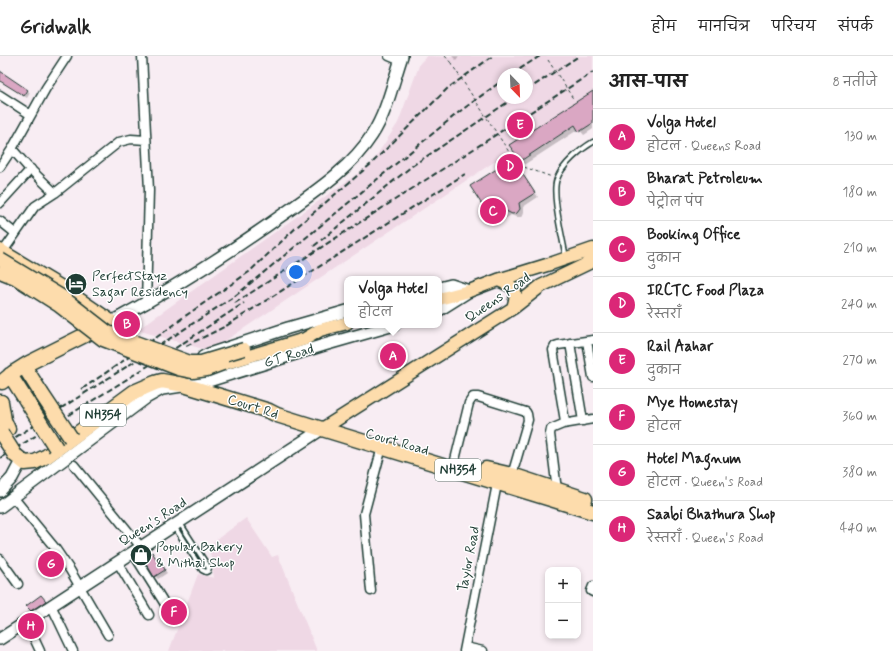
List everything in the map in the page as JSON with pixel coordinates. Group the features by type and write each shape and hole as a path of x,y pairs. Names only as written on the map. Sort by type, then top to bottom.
{"highway":[{"path":"2,257 60,287 110,322 24,366 4,379"},
{"path":"24,366 71,438"},
{"path":"4,379 26,400 32,456"},
{"path":"4,379 3,397 0,403 4,420 3,431 32,456"},
{"name":"NH354","path":"32,456 71,438 134,392 155,382 163,381 184,385"},
{"name":"Court Rd","path":"184,385 269,411 277,415 327,426"},
{"name":"Court Road","path":"327,426 382,447 557,490 593,502"},
{"name":"Court Road","path":"327,426 455,460 593,512"}],"main road":[{"path":"110,322 146,304 179,284 264,228 316,191 359,153 372,135 380,120 402,59"},
{"path":"442,298 469,291 593,248"},
{"path":"2,257 63,297 108,332 190,362 201,362 309,329 320,330"},
{"name":"Queens Road","path":"327,426 513,308 541,286 593,261"},
{"path":"550,264 556,278"},
{"path":"0,272 15,278 59,306 103,340 178,369 193,372 207,370 305,339 320,330 344,324"},
{"path":"498,280 511,286 516,291 517,298 513,308"},
{"path":"442,287 451,284 469,291"},
{"path":"442,308 469,291"},
{"path":"163,381 209,354 288,328 344,312"},
{"name":"GT Road","path":"0,507 146,398 162,390 202,383 384,328"},
{"name":"Queen's Road","path":"0,639 327,426"},
{"path":"0,491 32,456"}],"street":[{"path":"0,167 12,149 46,88 67,56"},
{"path":"142,56 149,190 146,304"},
{"path":"389,56 402,59"},
{"path":"0,95 31,115"},
{"path":"2,257 15,233 35,206 55,193 119,142 126,139 146,140"},
{"path":"12,149 55,193"},
{"path":"0,203 31,170"},
{"path":"0,221 15,233"},
{"path":"563,424 565,419 553,350 555,346 590,340 593,377"},
{"path":"570,343 583,421"},
{"name":"Taylor Road","path":"455,460 469,403 473,397 478,397 526,412 528,420 503,477 464,649"},
{"path":"557,490 550,434 551,429 563,424 593,419"},
{"path":"371,591 364,514 382,447"},
{"path":"74,465 137,550 173,617"},
{"path":"13,498 55,548 80,586 108,635"},
{"path":"0,559 18,584"},
{"path":"118,562 149,615"},
{"path":"593,586 591,590 593,592"},
{"path":"51,605 73,651"},
{"path":"26,622 40,651"},
{"path":"464,649 483,651"}],"lane":[{"path":"566,258 555,193 557,179 568,162 584,147 593,142"},
{"path":"177,524 209,568 208,571 206,572 202,570 177,524"}],"path":[{"path":"445,56 512,155 524,167 557,179"},
{"path":"548,60 574,100"}],"shaded area":[{"path":"427,56 593,56 593,96 210,351 137,330 371,164 398,123 420,63"},
{"path":"246,518 272,557 278,555 317,651 169,651 198,574 214,578 209,545"}],"building":[{"path":"0,71 28,90 24,96 0,81"},
{"path":"593,91 593,123 579,132 575,125 516,164 535,193 519,203 520,209 517,213 512,214 506,211 492,220 470,186 517,156 509,145"},
{"path":"146,552 148,555 152,552 160,565 162,563 165,570 154,577 141,555"},
{"path":"41,595 46,601 31,611 26,606"},
{"path":"184,606 177,624 176,621 178,616 175,610"}],"railway":[{"path":"178,321 249,272 299,225 371,164 448,88 493,56"},
{"path":"521,68 540,56"},
{"path":"533,86 579,56"},
{"path":"235,303 593,72"},
{"path":"0,447 235,296 459,112 497,84"},
{"path":"314,246 412,166 505,104"},
{"path":"186,346 226,326 465,174"},
{"path":"0,458 148,366 244,303"},
{"path":"82,389 182,319"}],"place":[{"name":"Rail Aahar","path":"520,125"},
{"name":"IRCTC Food Plaza","path":"510,167"},
{"name":"Booking Office","path":"493,211"},
{"name":"PerfectStayz Sagar Residency","path":"76,284"},
{"name":"Bharat Petroleum","path":"127,324"},
{"name":"Volga Hotel","path":"393,356"},
{"name":"Popular Bakery & Mithai Shop","path":"141,555"},
{"name":"Hotel Magnum","path":"51,564"},
{"name":"Mye Homestay","path":"174,612"},
{"name":"Saabi Bhathura Shop","path":"31,626"}]}
